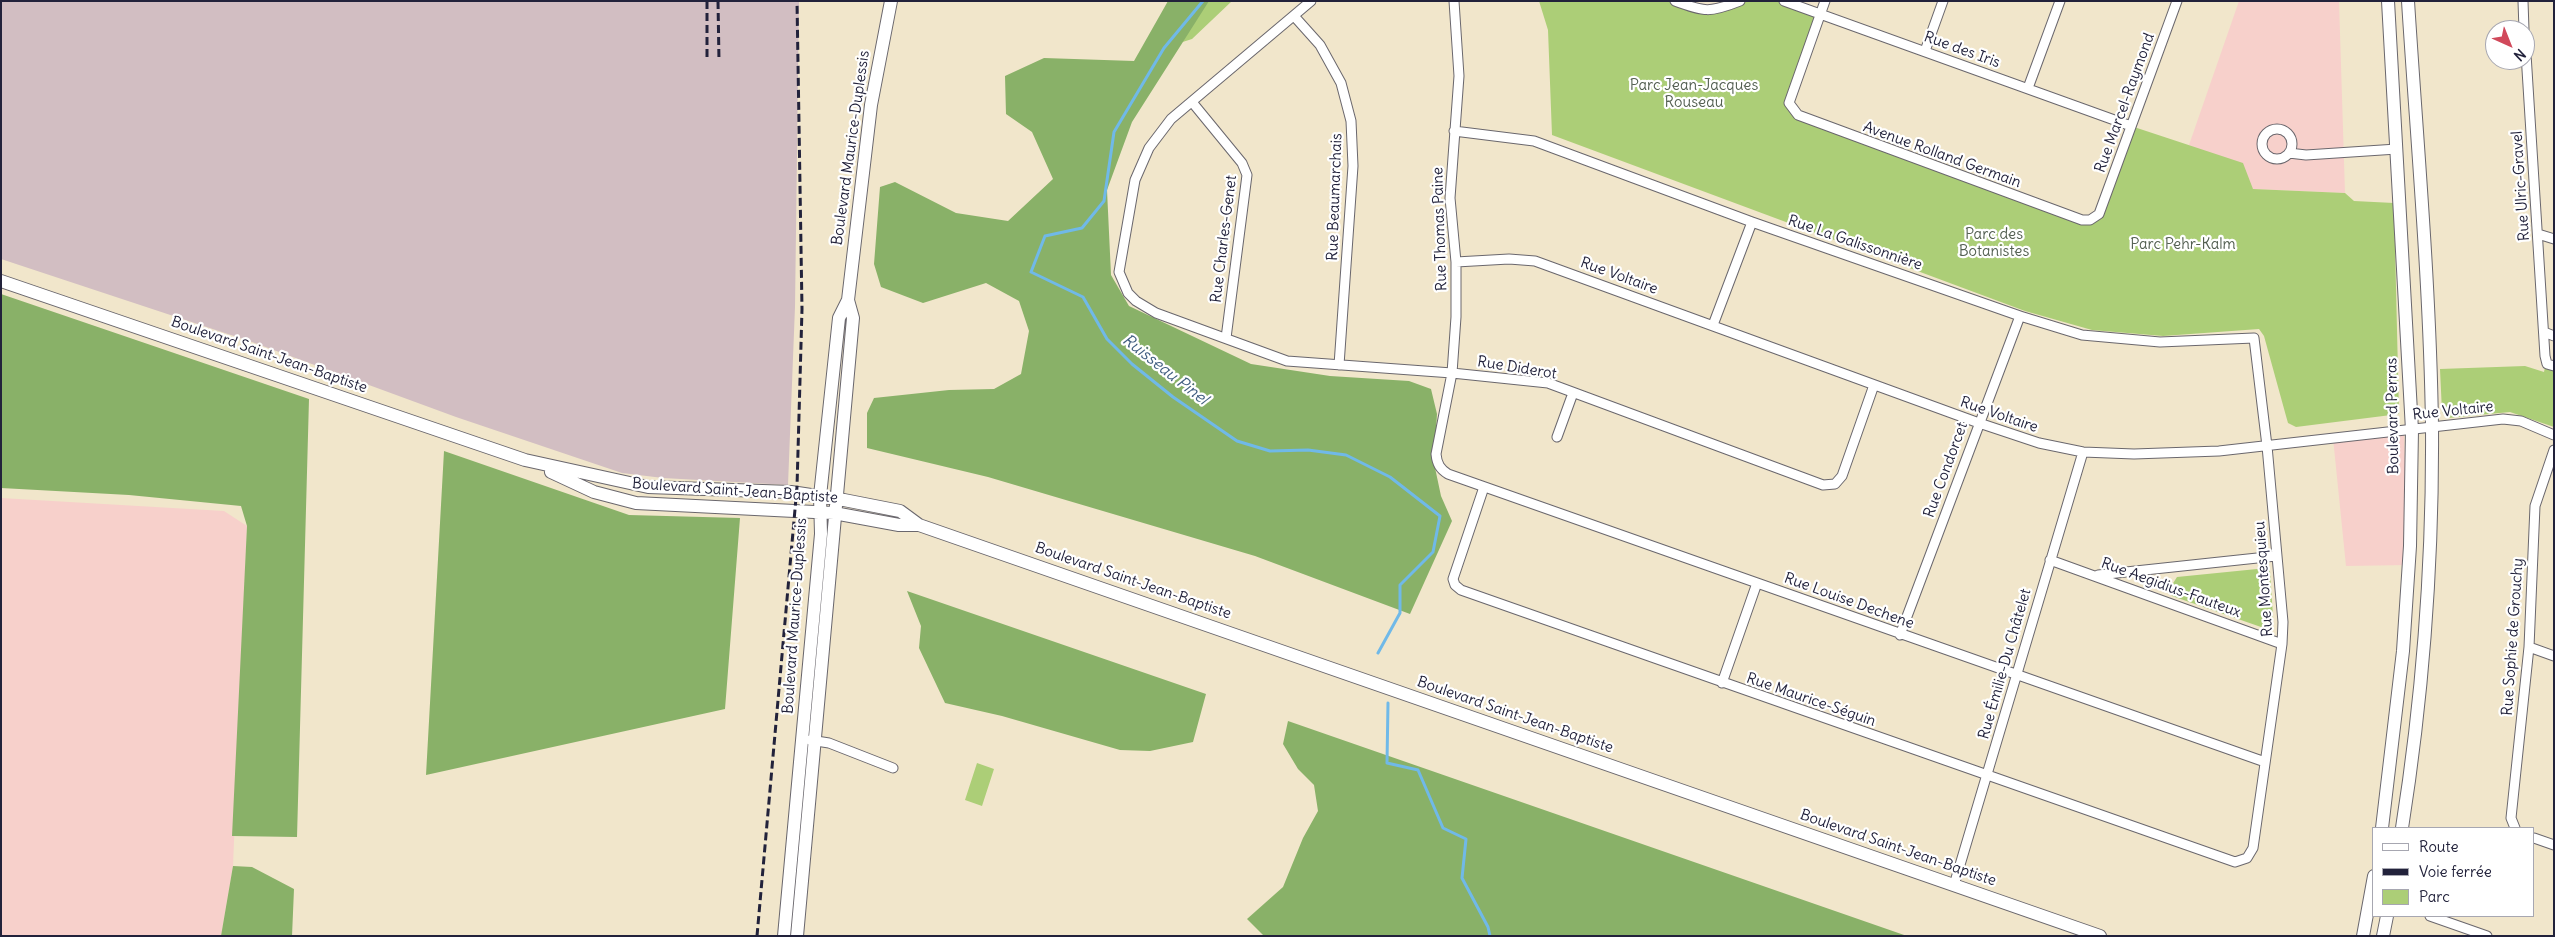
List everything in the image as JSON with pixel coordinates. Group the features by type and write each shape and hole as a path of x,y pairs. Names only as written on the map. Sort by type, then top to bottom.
{"main road":[{"name":"Boulevard Maurice-Duplessis","path":"797,936 821,534 820,496 839,318 848,300 871,105 891,1"},
{"name":"Boulevard Perras","path":"2382,827 2403,651 2410,546 2412,430 2388,1"},
{"path":"2402,827 2414,743 2429,575 2432,427 2424,232 2408,1"},
{"name":"Boulevard Saint-Jean-Baptiste","path":"1,280 526,460 594,492 636,503 737,506 834,513 899,525 919,525"},
{"name":"Boulevard Maurice-Duplessis","path":"784,936 834,513 853,318 848,300"},
{"name":"Boulevard Saint-Jean-Baptiste","path":"526,460 648,487 791,492 835,498 900,511 919,525 2100,936"},
{"path":"2363,936 2372,887"},
{"path":"2383,936 2387,917"}],"street":[{"path":"1192,102 1311,1"},
{"name":"Rue Thomas Paine","path":"1436,454 1452,373 1456,262 1450,198 1459,76 1454,1"},
{"path":"1675,1 1701,11 1714,10 1740,1"},
{"name":"Rue des Iris","path":"1784,1 2131,126"},
{"path":"1821,13 1825,1"},
{"path":"1925,51 1942,1"},
{"path":"2028,88 2060,1"},
{"name":"Rue Marcel-Raymond","path":"2099,214 2177,1"},
{"path":"2522,1 2523,20"},
{"name":"Avenue Rolland Germain","path":"1821,13 1789,103 1793,110 1804,119 2082,220 2090,220 2099,214"},
{"name":"Rue Beaumarchais","path":"1294,16 1320,45 1341,82 1351,121 1353,166 1339,365"},
{"name":"Rue Ulric-Gravel","path":"2527,70 2546,360 2547,364 2554,366"},
{"name":"Rue Diderot","path":"1192,102 1171,119 1149,148 1135,180 1119,260 1122,283 1136,301 1156,313 1287,361 1452,373 1548,383 1829,486 1835,484 1842,476 1874,385"},
{"name":"Rue Charles-Genet","path":"1192,102 1242,162 1247,175 1226,338"},
{"name":"Rue La Galissonnière","path":"1454,131 1534,141 1752,222 2020,316 2082,335 2160,342 2254,338"},
{"path":"2289,153 2306,155 2397,149"},
{"path":"1713,325 1752,222"},
{"path":"2538,234 2554,239"},
{"name":"Rue Voltaire","path":"1456,262 1516,259 1535,261 1979,423 2039,443 2083,452 2176,453 2267,446 2512,420 2542,429 2554,435"},
{"name":"Rue Condorcet","path":"1900,635 2020,316"},
{"path":"2544,332 2554,336"},
{"name":"Rue Montesquieu","path":"2253,848 2282,644 2283,622 2267,446 2254,338"},
{"path":"1557,437 1573,393"},
{"name":"Rue Sophie de Grouchy","path":"2514,827 2511,818 2529,647 2534,506 2554,450"},
{"name":"Rue Émilie-Du Châtelet","path":"1954,884 1988,776 2016,675 2083,452"},
{"name":"Rue Louise Dechene","path":"1436,454 1438,465 1448,474 1900,635 2265,762"},
{"name":"Rue Maurice-Séguin","path":"1484,487 1453,578 1454,585 1461,590 2235,862 2247,858 2253,848"},
{"path":"2096,575 2276,556"},
{"name":"Rue Aegidius-Fauteux","path":"2050,560 2096,575 2282,644"},
{"path":"1722,683 1757,583"},
{"path":"2529,647 2554,656"},
{"path":"808,740 829,743 893,768"},
{"path":"2535,838 2554,845"},
{"path":"2433,917 2487,936"}],"shaded area":[{"path":"1,1 799,1 795,307 788,485 663,478 622,473 456,417 252,342 1,259"},
{"path":"2239,1 2339,1 2345,193 2253,189 2189,145"},
{"path":"2404,431 2408,565 2346,566 2333,438"},
{"path":"1,498 224,511 247,526 233,866 221,936 1,936"}],"green space":[{"path":"1168,1 1209,1 1132,122 1107,190 1111,275 1129,306 1251,364 1330,376 1409,381 1431,389 1437,414 1434,463 1441,496 1452,521 1410,614 1255,556 988,477 867,448 867,413 874,398 949,390 994,389 1021,374 1029,331 1019,301 986,283 923,303 881,287 874,264 880,187 895,182 956,213 1008,221 1053,179 1032,132 1006,114 1005,76 1044,58 1134,61"},
{"path":"1185,1 1232,1 1192,39 1164,48"},
{"path":"1539,1 1684,1 1714,10 1740,1 1785,1 1821,13 1789,101 1793,110 2082,220 2099,214 2131,126 2243,163 2253,189 2345,193 2354,201 2394,203 2399,414 2296,427 2288,423 2264,336 2259,329 2163,336 2092,330 2025,311 1552,135 1548,30"},
{"path":"1,294 309,399 297,837 232,836 247,526 241,506 129,495 1,488"},
{"path":"2525,366 2544,372 2545,367 2554,371 2554,427 2510,412 2448,418 2442,412 2440,369"},
{"path":"444,451 629,515 740,518 725,709 426,775"},
{"path":"2267,568 2270,571 2273,616 2270,625 2261,627 2172,596 2170,588 2177,577"},
{"path":"907,591 1206,694 1193,742 1150,751 1120,750 1002,716 945,703 919,648 921,626"},
{"path":"1288,721 1907,936 1264,936 1247,919 1283,887 1303,838 1318,811 1314,785 1298,769 1283,744"},
{"path":"977,763 994,769 982,806 965,800"},
{"path":"233,866 252,867 294,889 292,936 221,936"}],"waterway":[{"name":"Ruisseau Pinel","path":"1203,1 1164,48 1114,132 1104,201 1082,228 1045,236 1031,272 1083,297 1107,339 1132,364 1173,397 1237,441 1270,451 1308,450 1346,455 1390,477 1440,516 1433,552 1400,585 1400,613 1378,653"},
{"name":"Ruisseau Pinel","path":"1388,703 1387,763 1418,770 1443,828 1466,839 1462,878 1488,927 1490,936"}],"railway":[{"path":"707,1 707,59"},
{"path":"718,1 719,61"},
{"path":"757,936 797,487 802,309 797,1"}],"park label":[{"name":"Parc Jean-Jacques Rouseau","path":"1694,94"},
{"name":"Parc des Botanistes","path":"1994,244"},
{"name":"Parc Pehr-Kalm","path":"2183,245"}]}
